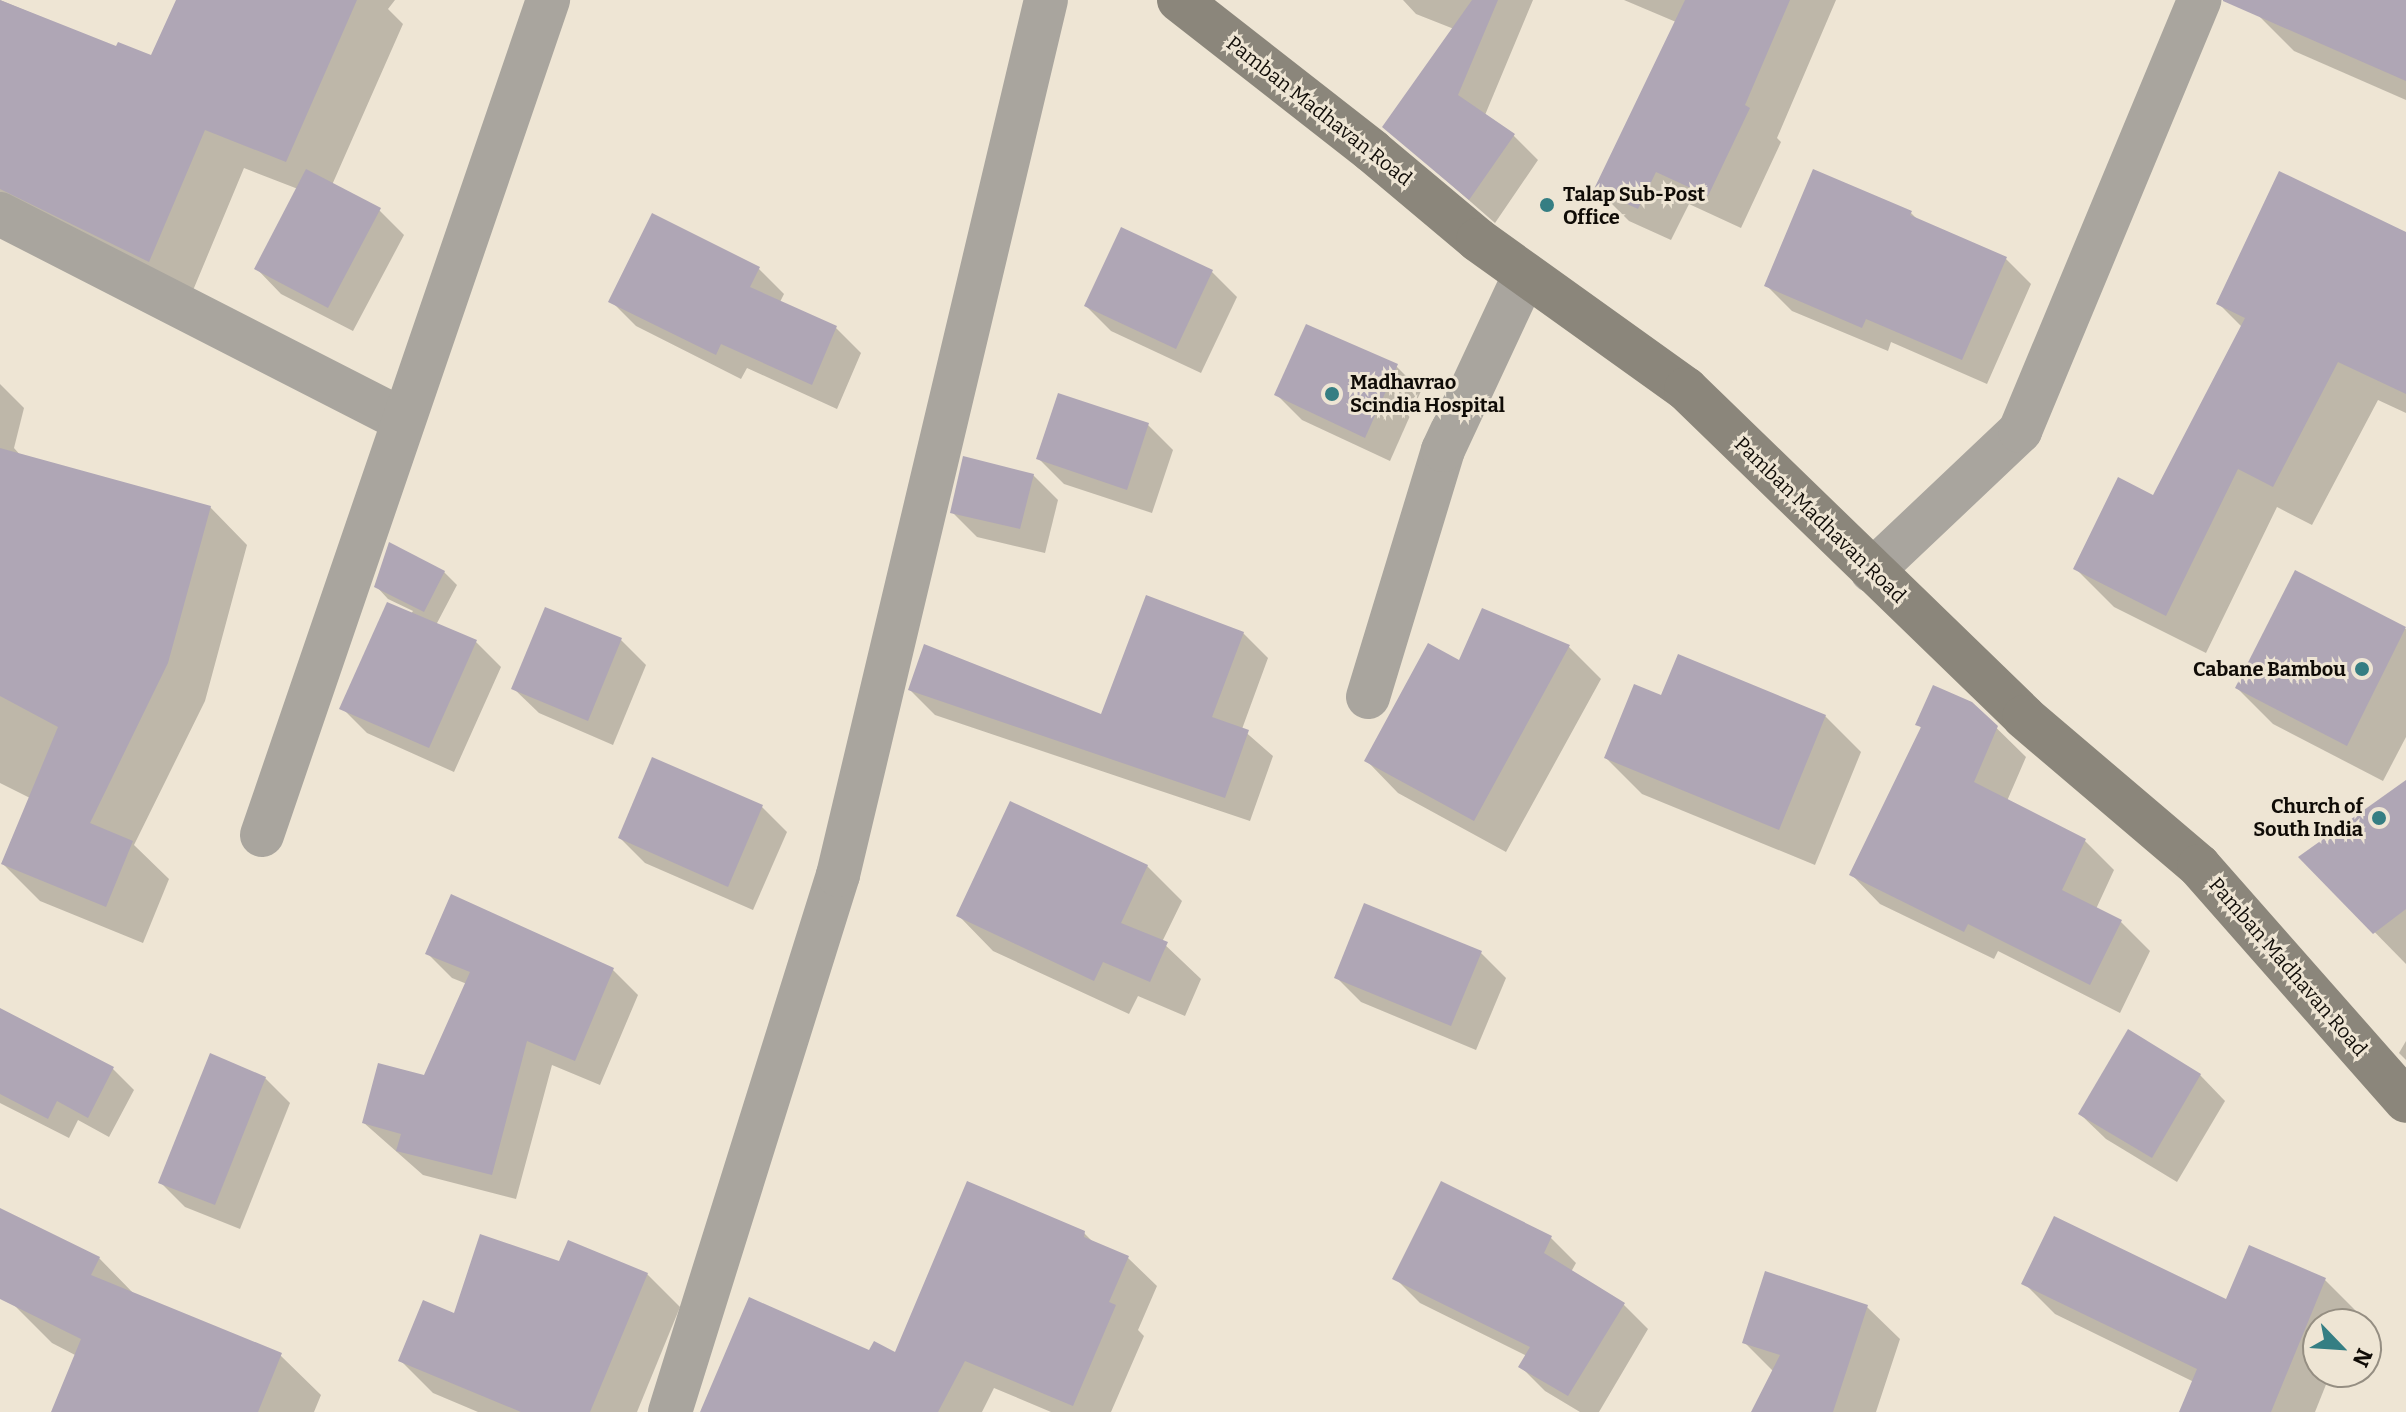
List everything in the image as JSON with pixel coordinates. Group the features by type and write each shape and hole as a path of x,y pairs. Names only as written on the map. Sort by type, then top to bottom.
{"main road":[{"name":"Pamban Madhavan Road","path":"1179,0 1372,151 1478,240 1686,389 2024,717 2199,866 2406,1101"}],"street":[{"path":"262,835 548,0"},
{"path":"670,1412 838,875 1046,0"},
{"path":"1872,571 2020,431 2199,0"},
{"path":"0,214 402,420"},
{"path":"1368,697 1443,450 1525,274"}],"building":[{"path":"0,0 116,46 118,42 151,55 176,0 357,0 286,162 205,130 149,262 0,189"},
{"path":"1472,0 1498,0 1458,95 1515,134 1469,200 1382,127"},
{"path":"1685,0 1790,0 1745,105 1750,108 1708,196 1656,172 1638,209 1594,189"},
{"path":"2406,0 2406,81 2223,1"},
{"path":"306,169 381,208 328,308 254,269"},
{"path":"1813,169 1912,211 1910,215 2007,257 1962,360 1866,319 1862,328 1764,286"},
{"path":"2279,171 2406,232 2406,394 2338,362 2273,487 2238,469 2166,616 2073,569 2118,477 2153,495 2245,318 2216,304"},
{"path":"652,213 760,267 750,287 837,326 812,385 721,344 716,355 608,302"},
{"path":"1121,227 1213,270 1176,349 1084,306"},
{"path":"1306,324 1398,364 1365,438 1274,395"},
{"path":"1058,393 1149,423 1127,490 1036,459"},
{"path":"0,448 211,506 168,663 90,823 133,841 106,907 1,864 58,727 0,696"},
{"path":"963,456 1034,474 1020,529 950,513"},
{"path":"389,542 445,571 424,612 374,587"},
{"path":"2295,570 2406,627 2347,746 2235,688"},
{"path":"1146,595 1244,632 1212,717 1249,730 1225,798 908,690 924,644 1101,714"},
{"path":"387,602 477,640 429,748 339,709"},
{"path":"545,607 622,638 588,721 511,689"},
{"path":"1482,608 1570,645 1474,821 1364,761 1428,643 1459,660"},
{"path":"1678,654 1826,715 1779,830 1604,758 1634,684 1661,695"},
{"path":"1933,685 1972,702 1998,726 1974,782 2086,839 2062,890 2122,920 2090,985 1968,924 1964,932 1849,875 1921,727 1915,725"},
{"path":"652,757 763,805 728,887 618,838"},
{"name":"Church of South India","path":"2406,780 2406,909 2373,934 2298,857"},
{"path":"1010,801 1148,865 1121,923 1168,942 1150,982 1103,962 1094,981 956,916"},
{"path":"451,894 614,968 575,1061 527,1041 492,1175 396,1151 401,1134 362,1123 378,1063 424,1075 470,972 425,954"},
{"path":"1364,903 1482,951 1451,1026 1334,978"},
{"path":"0,1008 114,1067 88,1118 57,1101 48,1119 0,1094"},
{"path":"2128,1029 2201,1074 2152,1158 2078,1114"},
{"path":"210,1053 266,1077 215,1205 158,1183"},
{"path":"967,1181 1085,1231 1084,1237 1129,1256 1109,1302 1116,1305 1073,1406 965,1361 938,1412 700,1412 749,1297 869,1350 874,1341 895,1352"},
{"path":"1441,1181 1552,1236 1544,1253 1625,1303 1568,1396 1518,1367 1530,1347 1392,1279"},
{"path":"0,1208 100,1257 91,1275 282,1353 258,1412 51,1412 81,1339 0,1299"},
{"path":"2054,1216 2226,1299 2249,1245 2326,1278 2314,1308 2302,1308 2302,1336 2271,1412 2179,1412 2197,1369 2021,1284"},
{"path":"480,1234 559,1261 568,1240 648,1273 590,1412 521,1412 398,1361 423,1300 454,1313"},
{"path":"1765,1271 1868,1305 1833,1412 1751,1412 1780,1355 1742,1343"}],"place":[{"name":"Talap Sub-Post Office","path":"1547,205"},
{"name":"Madhavrao Scindia Hospital","path":"1332,394"},
{"name":"Cabane Bambou","path":"2362,669"},
{"name":"Church of South India","path":"2379,818"}]}
